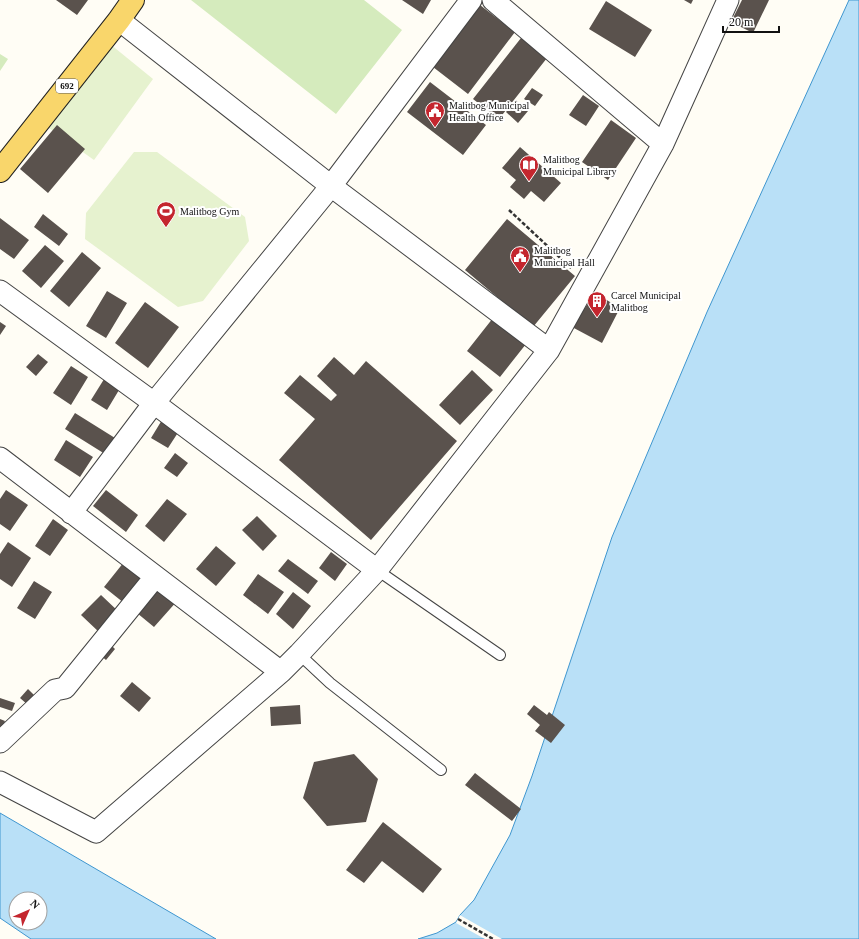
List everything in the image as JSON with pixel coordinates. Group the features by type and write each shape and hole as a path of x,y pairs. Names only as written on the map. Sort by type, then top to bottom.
{"main road":[{"name":"692","path":"0,171 119,20 133,0"}],"street":[{"path":"71,513 154,403 330,186 471,0"},
{"path":"493,0 663,144"},
{"path":"0,782 96,832 299,654 376,570 549,350 663,144 728,0"},
{"path":"119,20 330,186 549,350"},
{"path":"0,291 154,403 376,570"},
{"path":"0,458 280,672"},
{"path":"0,742 55,690 65,688 155,577"}],"lane":[{"path":"376,570 500,655"},
{"path":"299,654 330,683 441,770"}],"path":[{"path":"508,210 587,282"},
{"path":"458,919 493,939"}],"green space":[{"path":"191,0 364,0 402,30 336,114"},
{"path":"110,44 153,79 94,160 49,128"},
{"path":"0,54 8,59 0,71"},
{"name":"Malitbog Gym","path":"134,152 157,152 245,217 249,241 203,301 178,307 85,239 86,213"}],"water":[{"path":"849,0 859,0 859,939 418,939 437,933 456,922 460,915 474,900 510,835 532,776 612,537 707,312"},
{"path":"0,813 216,939 31,939 19,931 48,931 48,891 8,891 8,923 0,918"}],"pier":[{"path":"460,915 502,939 485,939 456,923"}],"building":[{"path":"56,0 88,0 77,15"},
{"path":"402,0 431,0 423,14"},
{"path":"684,0 693,0 691,4"},
{"path":"742,0 769,0 753,33 731,22"},
{"path":"606,1 652,30 635,57 589,29"},
{"path":"480,5 515,32 468,94 433,67"},
{"path":"521,38 547,58 499,119 473,99"},
{"path":"430,82 486,125 463,155 407,112"},
{"path":"532,88 543,95 535,106 524,99"},
{"path":"583,95 599,106 586,126 569,115"},
{"path":"516,100 528,111 518,123 506,112"},
{"path":"611,120 636,138 608,180 582,162"},
{"path":"57,125 85,149 48,193 20,169"},
{"path":"520,147 561,183 544,202 531,191 524,199 510,187 516,180 502,168"},
{"path":"43,214 68,234 59,246 34,227"},
{"path":"0,218 29,240 14,259 0,249"},
{"name":"Malitbog Municipal Hall","path":"507,219 575,276 533,327 465,270"},
{"path":"45,245 64,261 41,288 22,271"},
{"path":"82,252 101,268 69,307 50,291"},
{"path":"107,291 127,303 106,338 86,326"},
{"name":"Carcel Municipal Malitbog","path":"595,293 620,308 602,343 572,327"},
{"path":"145,302 179,327 148,368 115,343"},
{"path":"493,318 526,344 500,377 467,351"},
{"path":"0,322 6,326 0,335"},
{"path":"38,354 48,362 36,376 26,367"},
{"path":"334,357 354,375 366,361 457,441 371,540 279,460 315,419 284,393 300,375 331,401 337,395 317,376"},
{"path":"71,366 88,377 71,405 53,393"},
{"path":"472,370 493,390 460,425 439,405"},
{"path":"106,376 122,385 107,410 91,400"},
{"path":"75,413 115,438 105,454 65,429"},
{"path":"162,420 179,431 168,448 151,438"},
{"path":"66,440 93,457 80,477 54,460"},
{"path":"175,453 188,463 177,477 164,468"},
{"path":"6,490 28,505 10,531 0,524 0,499"},
{"path":"106,490 138,515 126,532 93,506"},
{"path":"167,499 187,514 164,542 145,526"},
{"path":"257,516 277,536 263,551 242,530"},
{"path":"53,519 68,530 50,556 35,546"},
{"path":"8,542 31,558 12,587 0,579 0,554"},
{"path":"216,546 236,563 216,586 196,569"},
{"path":"331,552 347,564 335,581 319,568"},
{"path":"288,559 318,581 308,594 278,571"},
{"path":"124,562 144,579 124,603 104,587"},
{"path":"258,574 284,592 268,614 243,595"},
{"path":"34,581 52,592 35,619 17,608"},
{"path":"161,585 178,600 154,627 137,613"},
{"path":"293,592 311,606 293,629 276,614"},
{"path":"101,595 120,613 100,633 81,615"},
{"path":"109,643 115,649 106,660 99,654"},
{"path":"132,682 151,698 139,712 120,696"},
{"path":"28,689 36,697 28,705 20,698"},
{"path":"0,698 15,703 12,711 0,707"},
{"path":"300,705 301,724 271,726 270,707"},
{"path":"534,705 547,715 549,712 565,725 551,743 535,731 540,725 527,714"},
{"path":"0,719 5,721 0,732"},
{"path":"354,754 378,779 366,822 327,826 303,798 314,762"},
{"path":"475,773 521,809 512,821 465,785"},
{"path":"383,822 442,869 423,893 382,861 364,883 346,870"}],"place":[{"name":"Malitbog Municipal Health Office","path":"435,128"},
{"name":"Malitbog Municipal Library","path":"529,182"},
{"name":"Malitbog Gym","path":"166,228"},
{"name":"Malitbog Municipal Hall","path":"520,273"},
{"name":"Carcel Municipal Malitbog","path":"597,318"}]}
